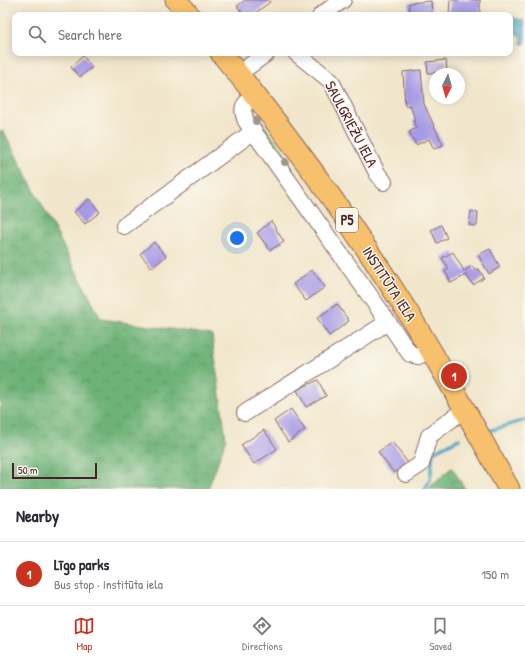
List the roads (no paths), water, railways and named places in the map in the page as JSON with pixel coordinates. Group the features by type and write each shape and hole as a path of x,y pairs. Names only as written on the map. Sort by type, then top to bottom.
{"main road":[{"path":"176,0 186,12"},
{"name":"INSTITŪTA IELA","path":"223,56 294,145 358,236 430,350 509,489"}],"street":[{"path":"325,12 343,0"},
{"path":"238,74 263,56"},
{"name":"SAULGRIEŽU IELA","path":"300,56 331,81 377,173 384,182"},
{"path":"255,95 243,107 243,113 250,126 410,354 418,356 430,350"},
{"path":"124,226 250,126"},
{"path":"246,413 388,322"},
{"path":"406,474 421,464 430,436 465,410"}],"water":[{"path":"513,18 523,20 525,23 525,44 521,44 521,37 513,32"}],"waterway":[{"path":"489,431 525,420"},
{"path":"425,489 430,480 433,452 459,439"}],"place":[{"name":"Līgo parks","path":"454,376"}]}
